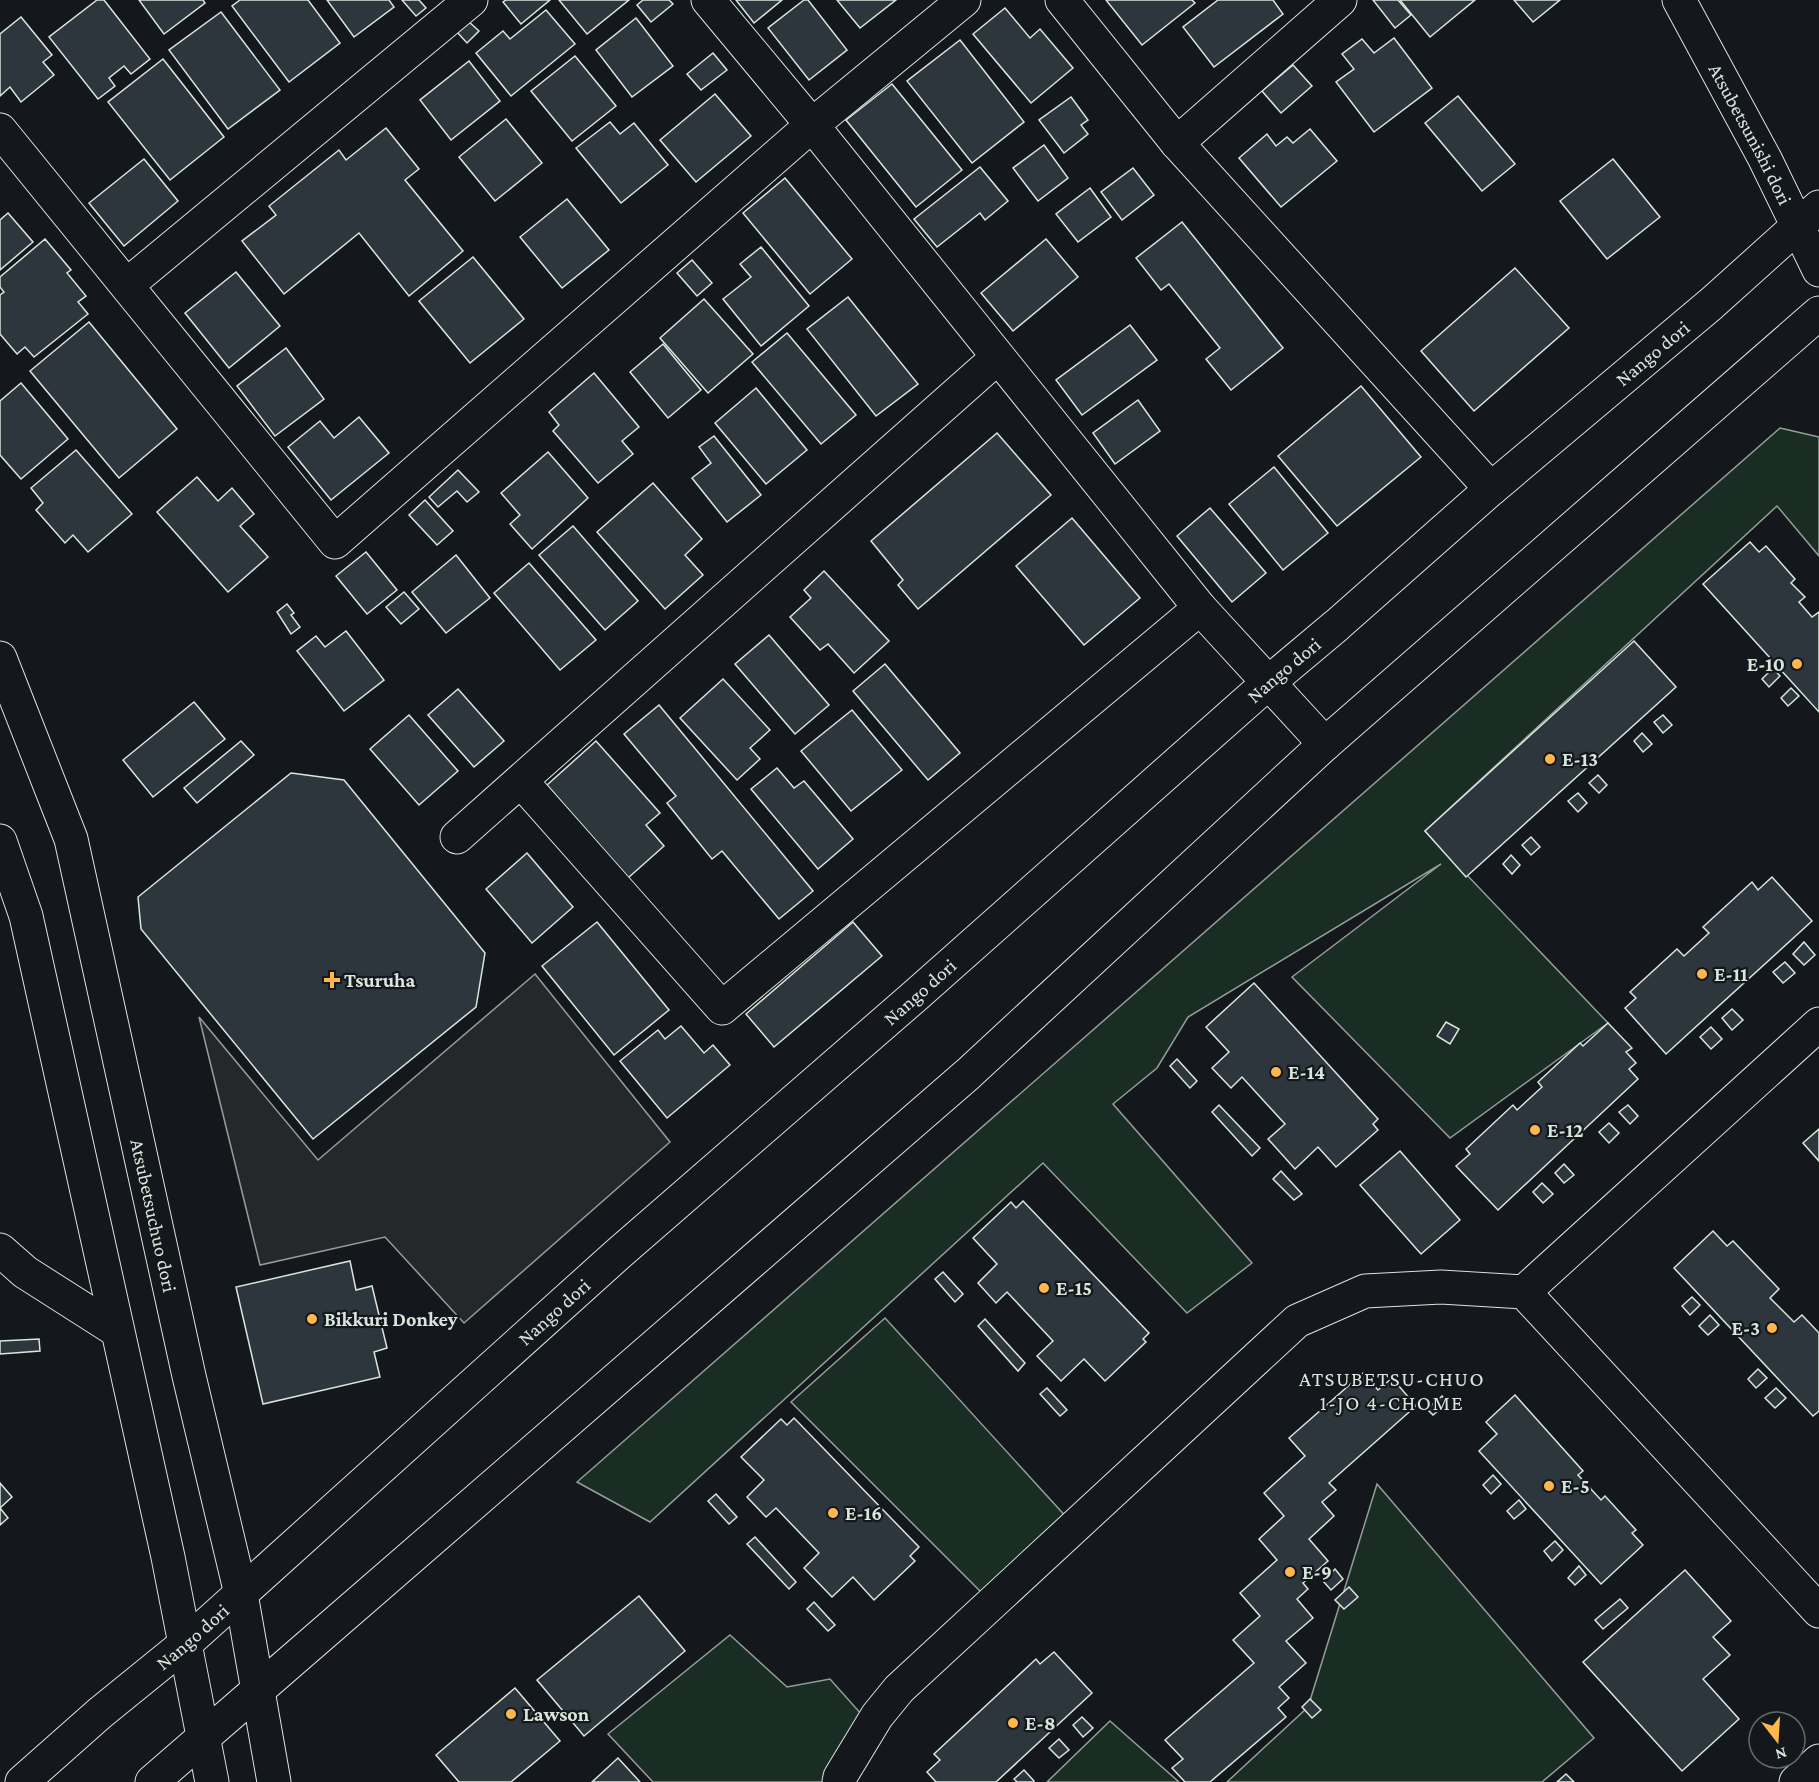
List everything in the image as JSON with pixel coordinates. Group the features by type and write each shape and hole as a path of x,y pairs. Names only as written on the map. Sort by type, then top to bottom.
{"street":[{"path":"127,285 471,0"},
{"path":"708,0 812,125 1200,608 1325,744"},
{"path":"0,130 334,542 812,125 964,0"},
{"path":"1062,0 1177,143 1491,489"},
{"path":"1177,143 1340,0"},
{"name":"Atsubetsunishi dori","path":"1678,0 1765,159 1808,217 1819,270"},
{"name":"Nango dori","path":"22,1782 100,1713 185,1644 618,1254 923,989 1269,682 1491,489 1711,304 1808,217"},
{"path":"152,1782 968,1074 1325,744 1819,313"},
{"path":"457,837 998,357"},
{"path":"521,781 722,1008 1200,608"},
{"name":"Atsubetsuchuo dori","path":"0,658 71,839 184,1354 241,1594 274,1782"},
{"path":"0,841 26,916 168,1557 205,1736 212,1782"},
{"path":"1524,1292 1819,1024"},
{"path":"0,1250 25,1272 116,1330"},
{"path":"839,1782 877,1716 899,1689 1297,1320 1365,1292 1441,1287 1524,1292 1819,1611"},
{"path":"1796,1782 1819,1761"}],"green space":[{"path":"1780,428 1819,437 1819,556 1777,506 1425,831 1608,1023 1450,1138 1292,977 1441,864 1188,1017 1157,1068 1113,1104 1252,1263 1187,1313 1043,1163 650,1522 577,1482"},
{"path":"885,1318 1069,1520 983,1594 791,1402"},
{"path":"1377,1484 1594,1738 1542,1782 1227,1782 1308,1707"},
{"path":"730,1635 787,1687 830,1679 863,1716 831,1782 653,1782 608,1734"},
{"path":"1110,1721 1179,1782 1047,1782"}],"shaded area":[{"path":"535,974 670,1142 464,1323 385,1237 260,1265 199,1017 318,1160"}],"building":[{"path":"97,0 104,0 150,59 131,74 124,66 109,78 115,86 98,99 49,37"},
{"path":"139,0 203,0 205,3 164,34"},
{"path":"240,0 308,0 340,43 289,82 232,6"},
{"path":"327,0 389,0 394,7 354,37"},
{"path":"402,0 419,0 426,8 416,16"},
{"path":"506,0 550,0 521,24 503,2"},
{"path":"559,0 629,0 587,34"},
{"path":"643,0 669,0 673,4 651,22 637,5"},
{"path":"736,0 782,0 754,23"},
{"path":"804,0 808,0 847,50 809,80 768,28"},
{"path":"837,0 896,0 860,28"},
{"path":"1106,0 1192,0 1195,3 1142,45"},
{"path":"1218,0 1273,0 1283,14 1214,67 1183,27"},
{"path":"1373,0 1398,0 1411,15 1395,28"},
{"path":"1400,0 1475,0 1430,37"},
{"path":"1514,0 1560,0 1533,22"},
{"path":"1005,8 1030,38 1040,29 1073,68 1031,103 973,34"},
{"path":"546,10 575,44 511,96 476,53 503,31 510,39"},
{"path":"221,12 280,90 228,129 169,50"},
{"path":"21,17 52,55 43,62 54,75 21,102 10,87 0,96 0,34"},
{"path":"636,18 673,66 632,97 596,50"},
{"path":"468,21 479,31 467,43 457,32"},
{"path":"1394,38 1432,88 1374,132 1336,82 1354,69 1342,54 1362,39 1374,53"},
{"path":"960,40 1024,122 972,163 907,81"},
{"path":"713,53 727,70 701,90 687,74"},
{"path":"575,56 616,106 572,141 531,91"},
{"path":"163,59 224,137 170,180 108,102"},
{"path":"469,61 500,101 451,140 420,100"},
{"path":"1293,65 1312,86 1281,113 1262,91"},
{"path":"892,84 962,170 916,207 846,120"},
{"path":"715,94 751,136 696,182 660,140"},
{"path":"1458,96 1515,164 1482,191 1425,123"},
{"path":"1071,97 1088,120 1081,125 1088,134 1064,153 1039,120"},
{"path":"506,119 542,163 495,201 459,157"},
{"path":"610,122 620,134 634,123 668,165 621,203 576,148"},
{"path":"386,128 419,169 405,180 463,251 409,296 359,233 284,294 242,241 276,215 269,206 339,150 346,160"},
{"path":"1310,129 1337,161 1281,207 1239,158 1267,134 1276,146 1287,137 1293,143"},
{"path":"1044,145 1068,178 1038,201 1013,168"},
{"path":"144,159 178,201 124,246 89,203"},
{"path":"1613,159 1660,217 1607,259 1560,201"},
{"path":"980,167 1008,201 985,220 980,213 937,247 914,219"},
{"path":"1133,168 1154,195 1122,220 1101,192"},
{"path":"785,178 852,259 810,294 743,213"},
{"path":"1090,188 1111,217 1078,242 1056,214"},
{"path":"567,199 609,250 562,288 520,237"},
{"path":"8,213 33,242 0,270 0,220"},
{"path":"1182,222 1283,348 1231,390 1206,359 1220,348 1169,284 1161,290 1136,258"},
{"path":"45,239 71,270 67,273 86,296 78,302 88,314 34,357 25,347 17,354 0,334 0,295 4,292 0,287 0,277"},
{"path":"1046,239 1078,277 1013,331 981,293"},
{"path":"761,247 809,306 761,346 723,299 751,277 740,264"},
{"path":"473,257 524,319 470,363 419,301"},
{"path":"692,260 712,283 697,296 677,273"},
{"path":"1515,268 1569,328 1474,411 1421,351"},
{"path":"236,272 280,326 229,368 185,313"},
{"path":"848,297 918,384 876,416 807,329"},
{"path":"704,299 753,354 708,393 660,338"},
{"path":"89,322 177,429 119,478 30,371"},
{"path":"1130,325 1157,360 1082,415 1056,380"},
{"path":"787,333 856,415 821,444 752,362"},
{"path":"663,344 701,390 668,418 630,372"},
{"path":"286,348 324,399 275,436 237,386"},
{"path":"594,373 639,427 622,441 633,454 598,483 553,431 559,425 549,412"},
{"path":"21,383 68,439 21,479 0,455 0,401"},
{"path":"1361,386 1421,457 1337,526 1278,456"},
{"path":"756,388 807,450 766,484 715,423"},
{"path":"1138,400 1160,431 1115,464 1093,433"},
{"path":"359,417 389,453 331,500 288,447 320,421 334,438"},
{"path":"997,433 1051,495 918,609 898,585 903,580 871,541"},
{"path":"714,436 761,495 727,522 692,478 711,463 699,447"},
{"path":"76,450 132,514 88,552 73,535 65,543 36,510 43,503 31,488"},
{"path":"548,452 588,498 532,549 510,524 520,515 501,493"},
{"path":"1274,467 1328,533 1283,570 1229,504"},
{"path":"458,470 479,492 467,502 457,491 438,507 429,497"},
{"path":"197,477 218,501 232,488 254,514 240,526 268,557 228,592 157,512"},
{"path":"653,483 702,539 685,555 703,575 665,609 597,532"},
{"path":"425,500 453,531 437,545 409,515"},
{"path":"1210,508 1266,573 1232,602 1177,536"},
{"path":"1072,518 1140,598 1084,645 1016,566"},
{"path":"573,526 638,601 605,630 539,555"},
{"name":"E-10","path":"1750,542 1759,552 1766,546 1795,579 1791,583 1805,597 1799,602 1812,617 1819,612 1819,712 1703,584"},
{"path":"366,552 397,590 367,614 336,576"},
{"path":"456,555 490,598 446,633 412,592"},
{"path":"529,563 596,640 560,670 494,593"},
{"path":"824,571 889,641 854,673 828,644 820,650 790,617 811,598 804,590"},
{"path":"404,592 419,609 401,624 386,607"},
{"path":"287,604 294,613 291,615 300,627 291,634 277,612"},
{"path":"346,631 384,680 344,711 297,651 316,636 325,647"},
{"path":"769,635 829,705 795,734 735,664"},
{"name":"E-13","path":"1634,641 1676,687 1466,877 1425,831"},
{"path":"885,664 960,753 928,780 853,691"},
{"path":"1773,668 1780,676 1769,687 1762,679"},
{"path":"723,679 770,730 750,748 760,759 737,780 680,718"},
{"path":"1791,688 1799,696 1788,706 1781,698"},
{"path":"458,689 504,741 474,767 428,715"},
{"path":"194,702 225,739 153,797 123,760"},
{"path":"659,705 813,891 779,919 722,851 712,859 667,803 676,796 624,734"},
{"path":"852,710 902,770 851,811 801,751"},
{"path":"409,715 458,771 419,805 370,749"},
{"path":"1663,715 1672,725 1663,733 1654,722"},
{"path":"1642,733 1652,744 1643,752 1634,741"},
{"path":"241,741 254,755 197,803 184,788"},
{"path":"596,741 660,813 646,825 664,846 628,878 547,785"},
{"path":"777,768 794,788 804,781 853,839 818,869 751,789"},
{"name":"Tsuruha","path":"291,773 344,780 485,953 476,1007 313,1139 141,929 138,897"},
{"path":"1598,775 1607,785 1599,793 1589,783"},
{"path":"1578,793 1587,803 1578,812 1568,801"},
{"path":"1531,837 1540,847 1531,855 1522,845"},
{"path":"527,853 573,907 532,943 486,889"},
{"path":"1511,855 1520,865 1512,874 1503,864"},
{"name":"E-11","path":"1772,877 1812,921 1666,1054 1625,1008 1636,998 1630,992 1677,949 1684,956 1709,933 1703,927 1752,882 1758,890"},
{"path":"597,922 669,1010 614,1055 542,966"},
{"path":"853,922 882,956 774,1047 746,1014"},
{"path":"1804,942 1815,955 1804,965 1793,954"},
{"path":"1785,962 1795,973 1783,983 1773,972"},
{"name":"E-14","path":"1254,983 1378,1119 1373,1124 1378,1130 1336,1167 1318,1147 1295,1169 1268,1139 1285,1124 1242,1077 1231,1088 1212,1068 1229,1052 1206,1027"},
{"path":"1732,1009 1743,1020 1732,1030 1722,1018"},
{"path":"1446,1022 1459,1029 1450,1044 1437,1036"},
{"name":"E-12","path":"1608,1023 1632,1048 1626,1052 1636,1063 1629,1069 1638,1079 1498,1210 1456,1166 1470,1154 1466,1149 1513,1105 1517,1110 1542,1087 1538,1082 1580,1043 1583,1046"},
{"path":"681,1026 704,1053 713,1045 730,1065 667,1118 620,1061 658,1030 665,1039"},
{"path":"1711,1027 1722,1039 1711,1049 1700,1037"},
{"path":"1177,1059 1197,1081 1190,1088 1170,1066"},
{"path":"1219,1105 1260,1148 1252,1156 1212,1112"},
{"path":"1628,1105 1638,1116 1630,1124 1619,1112"},
{"path":"1609,1123 1619,1133 1609,1143 1599,1132"},
{"path":"1819,1129 1819,1161 1803,1143"},
{"path":"1400,1151 1460,1220 1421,1254 1360,1185"},
{"path":"1564,1164 1574,1175 1564,1183 1555,1173"},
{"path":"1281,1171 1302,1194 1294,1200 1273,1179"},
{"path":"1542,1183 1553,1194 1543,1203 1533,1192"},
{"name":"E-15","path":"1023,1201 1149,1333 1143,1339 1146,1342 1105,1381 1084,1359 1061,1381 1037,1356 1053,1341 1007,1292 996,1303 978,1283 997,1264 973,1238 1011,1202 1016,1208"},
{"name":"E-3","path":"1713,1231 1727,1246 1733,1241 1779,1289 1770,1298 1794,1322 1802,1315 1819,1333 1819,1411 1813,1416 1674,1268"},
{"name":"Bikkuri Donkey","path":"350,1261 356,1290 372,1286 387,1348 374,1352 380,1377 263,1404 236,1287"},
{"path":"943,1272 963,1294 955,1302 935,1279"},
{"path":"1692,1297 1700,1305 1690,1315 1682,1306"},
{"path":"1710,1315 1719,1325 1708,1335 1699,1326"},
{"path":"985,1319 1025,1363 1018,1371 978,1326"},
{"path":"39,1339 40,1351 0,1354 0,1341"},
{"path":"1758,1369 1767,1378 1756,1388 1748,1379"},
{"name":"E-9","path":"1363,1373 1378,1390 1392,1378 1416,1406 1329,1483 1336,1490 1322,1502 1334,1516 1309,1539 1328,1561 1303,1583 1308,1589 1297,1599 1313,1618 1286,1641 1306,1663 1279,1687 1289,1698 1278,1708 1286,1717 1210,1782 1185,1782 1172,1768 1183,1759 1165,1740 1254,1663 1233,1640 1260,1616 1240,1593 1277,1560 1259,1539 1284,1516 1264,1493 1305,1456 1289,1438"},
{"path":"1047,1388 1067,1410 1060,1416 1040,1394"},
{"path":"1776,1388 1786,1398 1775,1408 1765,1398"},
{"name":"E-5","path":"1515,1395 1583,1471 1578,1475 1601,1500 1605,1496 1636,1530 1632,1533 1643,1545 1601,1584 1479,1451 1497,1434 1486,1422"},
{"path":"1442,1396 1448,1403 1433,1415 1427,1409"},
{"name":"E-16","path":"794,1418 919,1547 910,1556 915,1561 874,1600 853,1577 832,1597 804,1568 819,1553 776,1508 766,1517 747,1497 764,1480 741,1457 781,1419 787,1425"},
{"path":"1493,1475 1501,1484 1491,1494 1483,1485"},
{"path":"0,1483 12,1497 0,1508"},
{"path":"716,1494 737,1517 729,1524 708,1501"},
{"path":"1519,1500 1526,1509 1514,1519 1507,1511"},
{"path":"0,1508 8,1518 0,1525"},
{"path":"755,1537 796,1582 789,1589 747,1544"},
{"path":"1555,1541 1563,1550 1552,1561 1544,1551"},
{"path":"1579,1566 1586,1575 1575,1585 1568,1578"},
{"path":"1335,1569 1343,1579 1331,1590 1323,1581"},
{"path":"1685,1570 1731,1621 1713,1637 1730,1655 1703,1679 1739,1719 1682,1771 1583,1662"},
{"path":"1349,1587 1358,1597 1344,1609 1335,1600"},
{"path":"639,1596 685,1651 584,1736 537,1680"},
{"path":"1620,1599 1628,1608 1603,1629 1595,1620"},
{"path":"814,1602 835,1625 828,1631 807,1609"},
{"name":"E-8","path":"1054,1652 1092,1693 996,1782 936,1782 927,1772 940,1760 934,1754 1036,1659 1040,1664"},
{"name":"Lawson","path":"515,1688 560,1741 511,1782 459,1782 436,1755"},
{"path":"1310,1699 1321,1710 1312,1718 1302,1707"},
{"path":"1082,1717 1093,1728 1083,1737 1073,1725"},
{"path":"1059,1739 1069,1750 1059,1758 1049,1748"},
{"path":"618,1758 640,1782 592,1782"},
{"path":"1024,1770 1033,1782 1017,1782 1014,1779"},
{"path":"1566,1774 1574,1782 1557,1782"}],"place":[{"name":"E-10","path":"1797,664"},
{"name":"E-13","path":"1550,759"},
{"name":"E-11","path":"1702,974"},
{"name":"Tsuruha","path":"332,980"},
{"name":"E-14","path":"1276,1072"},
{"name":"E-12","path":"1535,1130"},
{"name":"E-15","path":"1044,1288"},
{"name":"Bikkuri Donkey","path":"312,1319"},
{"name":"E-3","path":"1772,1328"},
{"name":"E-5","path":"1549,1486"},
{"name":"E-16","path":"833,1513"},
{"name":"E-9","path":"1290,1572"},
{"name":"Lawson","path":"511,1714"},
{"name":"E-8","path":"1013,1723"}],"district":[{"name":"ATSUBETSU-CHUO 1-JO 4-CHOME","path":"1392,1391"}]}
